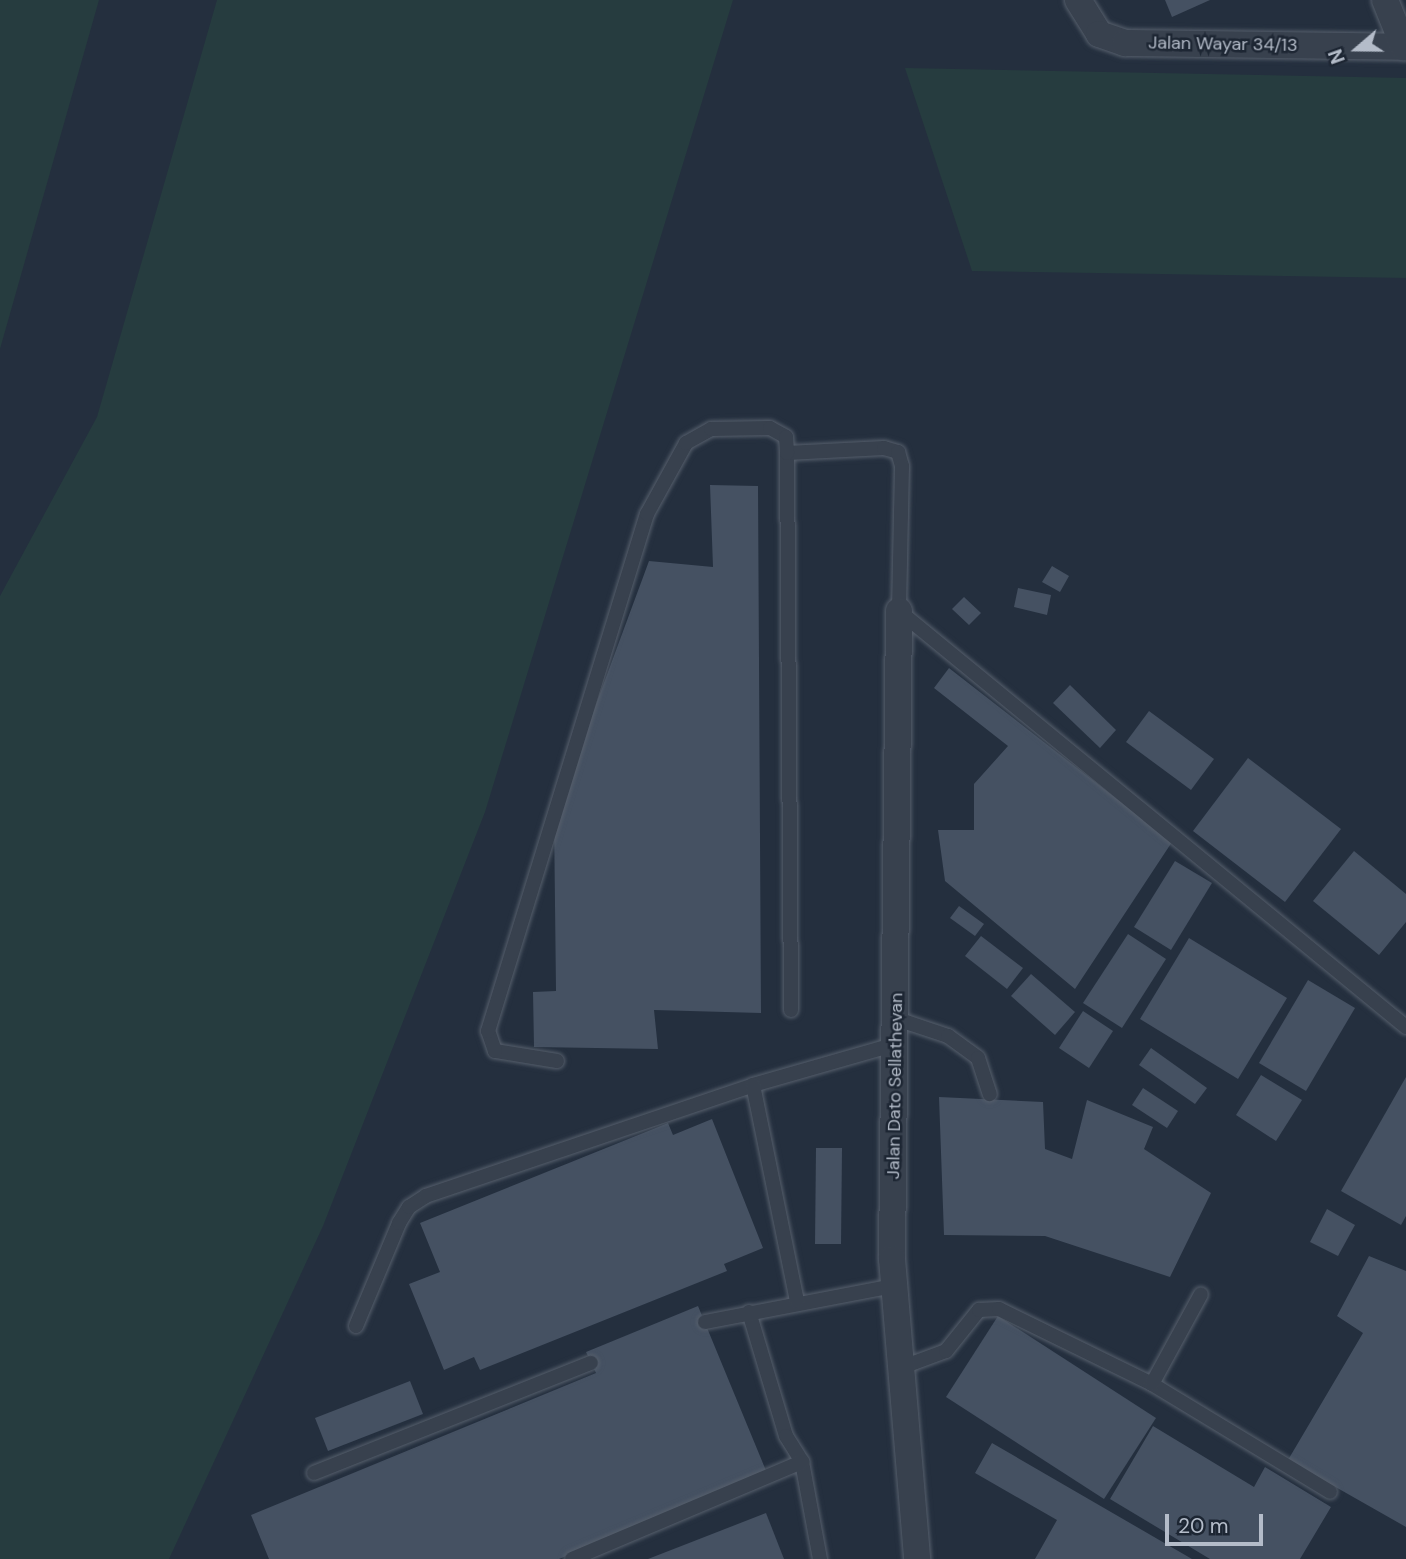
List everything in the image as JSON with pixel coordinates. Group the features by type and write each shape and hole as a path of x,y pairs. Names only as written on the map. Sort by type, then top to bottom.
{"street":[{"name":"Jalan Wayar 34/13","path":"1079,0 1099,34 1125,43 1405,47"},
{"path":"1385,0 1405,47"},
{"name":"Jalan Dato Sellathevan","path":"899,611 894,1286 917,1559"}],"lane":[{"path":"557,1061 495,1051 488,1031 647,514 686,443 711,429 770,428 786,437 791,1010"},
{"path":"787,453 884,448 898,452 899,611 1406,1027"},
{"path":"356,1326 400,1223 409,1207 426,1196 753,1085 897,1031 948,1036 978,1058 990,1094"},
{"path":"753,1085 797,1301"},
{"path":"705,1322 797,1301 894,1286"},
{"path":"1152,1384 1201,1294"},
{"path":"900,1368 946,1351 979,1310 999,1308 1152,1384 1329,1492"},
{"path":"749,1312 786,1436 802,1462 820,1559"},
{"path":"314,1473 591,1363"},
{"path":"572,1559 802,1462"}],"green space":[{"path":"0,0 99,0 0,349"},
{"path":"217,0 733,0 485,812 323,1226 169,1559 0,1559 0,596 97,417"},
{"path":"905,68 1406,78 1406,278 972,271"}],"building":[{"path":"1165,0 1210,0 1172,17"},
{"path":"710,485 758,486 761,1013 654,1010 658,1049 534,1047 533,992 556,991 554,818 649,561 713,567"},
{"path":"1052,566 1069,576 1060,592 1042,582"},
{"path":"1018,588 1051,595 1047,615 1014,607"},
{"path":"964,597 981,613 969,625 952,609"},
{"path":"949,668 1172,842 1075,989 945,881 938,830 974,830 974,784 1008,746 934,688"},
{"path":"1070,685 1116,730 1100,748 1053,703"},
{"path":"1149,711 1214,759 1191,790 1126,742"},
{"path":"1248,758 1341,829 1285,902 1193,831"},
{"path":"1354,851 1406,894 1406,922 1379,955 1313,901"},
{"path":"1175,861 1212,883 1171,950 1134,927"},
{"path":"959,906 984,924 975,936 950,918"},
{"path":"1128,934 1166,959 1122,1028 1083,1003"},
{"path":"981,936 1023,968 1007,989 965,956"},
{"path":"1189,938 1287,998 1238,1079 1140,1019"},
{"path":"1031,974 1075,1012 1055,1035 1011,996"},
{"path":"1308,980 1355,1008 1306,1091 1259,1063"},
{"path":"1083,1011 1113,1031 1089,1068 1059,1048"},
{"path":"1151,1048 1207,1088 1195,1104 1139,1065"},
{"path":"1261,1075 1302,1100 1276,1141 1236,1115"},
{"path":"1406,1077 1406,1216 1401,1225 1341,1191"},
{"path":"1143,1088 1178,1111 1167,1128 1132,1105"},
{"path":"939,1097 1043,1102 1045,1149 1072,1159 1087,1100 1153,1127 1144,1149 1211,1193 1170,1277 1045,1236 944,1235"},
{"path":"712,1119 763,1248 724,1264 727,1271 480,1370 474,1357 444,1370 409,1284 440,1272 420,1223 668,1123 673,1135"},
{"path":"816,1148 842,1148 841,1244 815,1244"},
{"path":"1327,1209 1355,1225 1338,1256 1310,1242"},
{"path":"1369,1256 1406,1271 1406,1527 1288,1460 1363,1333 1337,1316"},
{"path":"698,1306 767,1473 559,1559 269,1559 251,1515 596,1373 586,1352"},
{"path":"998,1316 1156,1418 1104,1499 946,1397"},
{"path":"410,1381 423,1414 328,1451 315,1418"},
{"path":"1153,1426 1254,1487 1265,1467 1331,1507 1300,1559 1210,1559 1110,1499"},
{"path":"992,1443 1192,1559 1035,1559 1057,1520 975,1473"},
{"path":"766,1513 784,1559 648,1559"}]}
